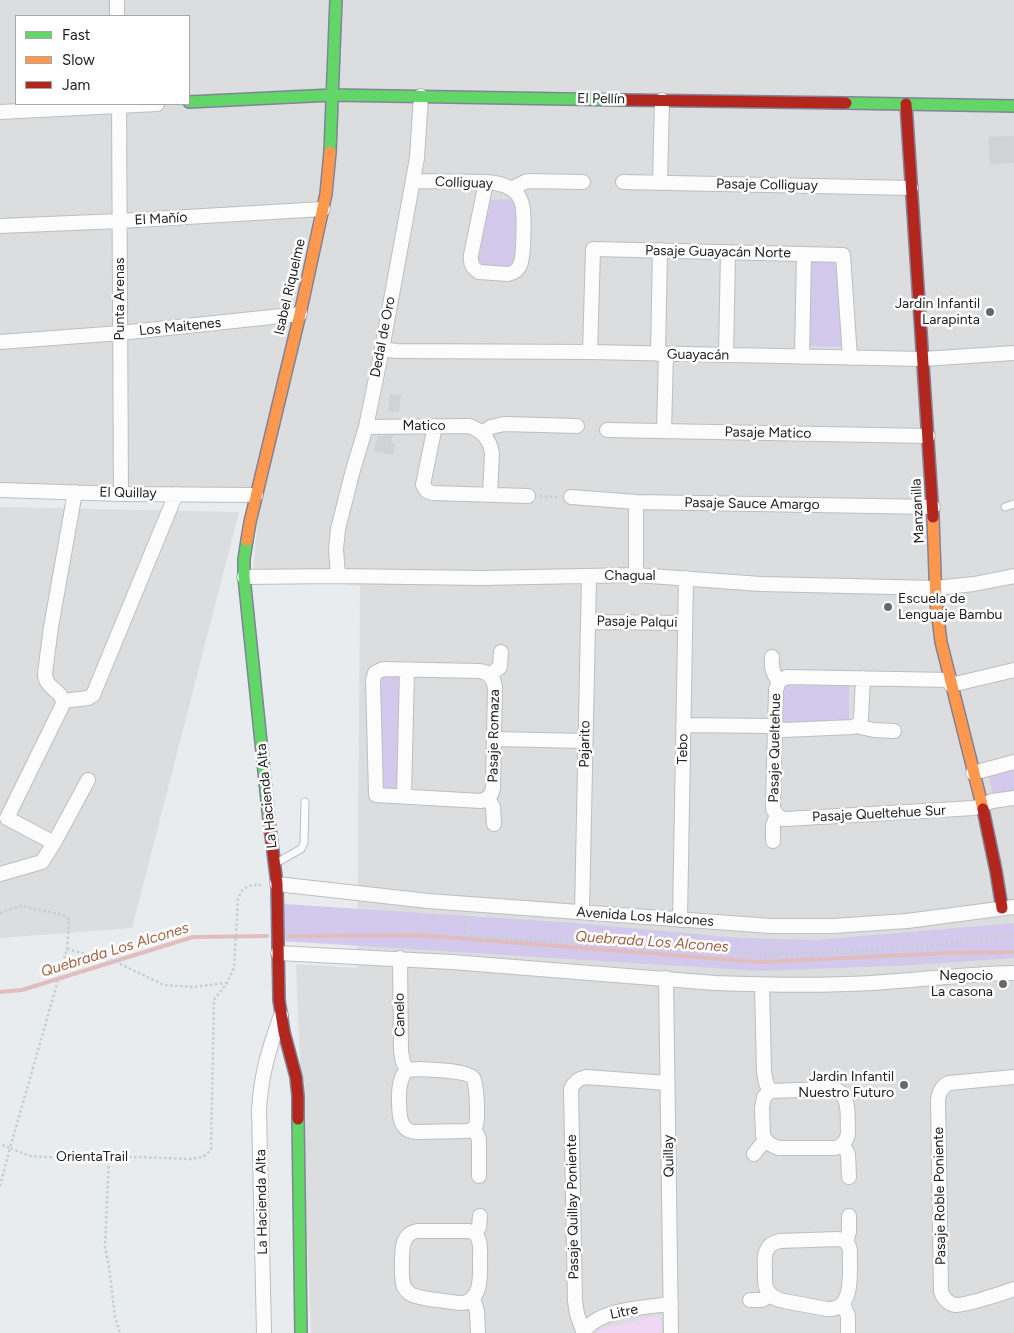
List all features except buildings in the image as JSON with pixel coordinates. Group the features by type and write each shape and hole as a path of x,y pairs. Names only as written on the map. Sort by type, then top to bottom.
{"street":[{"path":"117,0 117,15"},
{"name":"Isabel Riquelme","path":"244,577 246,545 256,495 300,314 323,209 330,161 336,0"},
{"name":"El Pellín","path":"190,102 332,95 1014,106"},
{"name":"Dedal de Oro","path":"338,576 336,549 338,530 366,427 382,349 413,181 419,135 421,96"},
{"path":"660,183 662,100"},
{"name":"Manzanilla","path":"906,104 933,507 938,630 1008,908"},
{"path":"0,112 119,105"},
{"name":"Punta Arenas","path":"119,105 121,494"},
{"name":"Colliguay","path":"413,181 486,182 502,185 513,190"},
{"path":"486,182 470,259 478,272 508,274 520,267 522,258 523,210 520,200 513,190 527,181 583,182"},
{"name":"Pasaje Colliguay","path":"623,182 911,188"},
{"name":"El Mañío","path":"0,226 323,209"},
{"name":"Pasaje Guayacán Norte","path":"590,352 593,248 843,255 850,358"},
{"path":"660,250 664,431"},
{"path":"726,355 728,252"},
{"path":"802,357 804,254"},
{"name":"Los Maitenes","path":"0,342 120,333 300,314"},
{"name":"Guayacán","path":"382,349 396,351 590,352 923,359 1014,353"},
{"path":"490,495 492,453 491,446 482,433 497,425 577,426"},
{"path":"435,426 424,480 425,489 430,493 528,496"},
{"name":"Matico","path":"366,427 469,426 476,428 482,433"},
{"name":"Pasaje Matico","path":"607,430 928,436"},
{"name":"El Quillay","path":"0,490 121,494 256,495"},
{"path":"54,843 7,818 63,701 60,695 47,684 45,673 51,627 75,492"},
{"path":"63,701 88,698 93,695 176,494"},
{"name":"Pasaje Sauce Amargo","path":"571,497 636,502 933,507"},
{"path":"636,502 636,575"},
{"name":"Chagual","path":"244,577 482,578 636,575 769,584 935,588 974,584 1014,576"},
{"name":"Pajarito","path":"582,912 589,576"},
{"name":"La Hacienda Alta","path":"244,577 277,884 278,985 281,1014 293,1063 298,1096 301,1333"},
{"name":"Tebo","path":"680,920 686,578"},
{"name":"Pasaje Palqui","path":"588,622 685,623"},
{"name":"Pasaje Romaza","path":"494,824 493,807 488,798 493,788 495,688 495,683 490,675 500,667 501,652"},
{"name":"Pasaje Queltehue","path":"772,657 772,670 779,681 776,687 773,805 776,815 773,825 773,841"},
{"path":"488,798 482,800 376,795 373,680 375,673 383,669 479,671 490,675"},
{"path":"404,796 408,670"},
{"path":"779,681 787,677 951,682 1014,670"},
{"path":"856,726 862,718 863,678"},
{"path":"683,725 770,726 784,730 856,726 874,730 894,731"},
{"path":"494,739 585,741"},
{"path":"973,772 1014,762"},
{"path":"0,874 42,862 88,780"},
{"name":"Pasaje Queltehue Sur","path":"776,815 786,820 974,808 992,801 1014,798"},
{"name":"Avenida Los Halcones","path":"277,884 389,898 467,905 771,926 833,926 907,921 1008,908"},
{"path":"278,953 400,958 769,985 870,983 1014,973"},
{"name":"Canelo","path":"400,958 401,1051 407,1070"},
{"name":"Quillay","path":"666,978 672,1333"},
{"path":"769,985 764,1072 766,1084 770,1091"},
{"name":"La Hacienda Alta","path":"264,1333 260,1091 268,1049 281,1014"},
{"path":"474,1128 467,1131 417,1132 405,1128 402,1125 400,1116 400,1086 402,1077 407,1070 448,1071 468,1075 473,1078 476,1085 476,1124 474,1128 478,1139 479,1176"},
{"name":"Pasaje Quillay Poniente","path":"583,1332 576,1314 575,1301 571,1093 573,1086 575,1082 586,1077 667,1083"},
{"name":"Pasaje Roble Poniente","path":"1014,1077 954,1081 942,1088 938,1100 942,1291 945,1299 958,1305 1014,1289"},
{"path":"833,1089 841,1093 847,1105 848,1133 845,1141 835,1148 783,1148 773,1146 765,1140 762,1131 762,1102 770,1091 833,1089"},
{"path":"754,1154 765,1140"},
{"path":"842,1144 848,1154 848,1177"},
{"path":"476,1234 480,1216"},
{"path":"846,1241 850,1232 849,1216"},
{"path":"466,1230 476,1234 479,1241 480,1278 478,1290 473,1299 459,1303 416,1296 409,1293 404,1287 402,1247 407,1236 417,1231 466,1230"},
{"path":"840,1239 846,1241 850,1250 849,1286 848,1296 843,1304 837,1308 827,1309 784,1301 771,1295 766,1286 764,1259 766,1250 771,1244 780,1241 799,1240 840,1239"},
{"path":"750,1300 762,1300 771,1295"},
{"path":"473,1299 478,1311 478,1333"},
{"name":"Litre","path":"583,1332 593,1322 605,1315 671,1304"},
{"path":"843,1304 848,1316 848,1333"}],"lane":[{"path":"1005,507 1014,504"},
{"path":"274,865 301,849 304,844 305,802"}],"path":[{"path":"528,496 571,497"},
{"path":"67,949 114,961 164,985 193,987 227,983 234,968 238,898 243,889 252,885 277,884"},
{"path":"467,905 465,936 776,954 902,949 1014,935"},
{"path":"0,913 21,906 63,915 70,919 67,949 0,1186"},
{"path":"769,985 776,954"},
{"name":"OrientaTrail","path":"0,1144 30,1156 191,1159 203,1157 211,1150 214,1000 227,983"},
{"path":"109,1156 105,1247 115,1317 120,1333"}],"shaded area":[{"path":"0,0 1014,0 1014,1333 311,1333 296,964 357,968 360,586 253,572 260,495 0,485"},
{"path":"517,199 514,267 476,264 486,200"},
{"path":"808,259 839,260 844,347 805,346"},
{"path":"0,507 239,512 132,928 0,938"},
{"path":"378,675 402,675 402,791 378,791"},
{"path":"780,685 849,686 849,725 779,723"},
{"path":"1014,766 1014,792 993,795 988,771"},
{"path":"284,904 574,923 740,938 817,940 1014,923 1014,958 914,965 762,971 281,941"},
{"path":"656,1316 661,1321 661,1333 597,1333 600,1330"}],"waterway":[{"name":"Quebrada Los Alcones","path":"288,936 418,935 760,962 1014,952"},
{"name":"Quebrada Los Alcones","path":"0,992 22,990 193,937 267,936"}],"traffic: fast":[{"path":"330,152 336,0"},
{"path":"190,102 332,95 624,100"},
{"path":"846,103 1014,106"},
{"path":"247,540 244,577 269,820"},
{"path":"298,1119 301,1333"}],"traffic: slow":[{"path":"247,540 326,194 330,152"},
{"path":"933,517 936,602 941,642 983,809"}],"traffic: jam":[{"path":"624,100 846,103"},
{"path":"906,104 933,517"},
{"path":"983,809 1002,908"},
{"path":"269,820 277,884 279,1000 284,1032 296,1077 298,1119"}],"place":[{"name":"Jardin Infantil Larapinta","path":"990,312"},
{"name":"Escuela de Lenguaje Bambu","path":"888,607"},
{"name":"Negocio La casona","path":"1003,984"},
{"name":"Jardin Infantil Nuestro Futuro","path":"904,1085"}]}
